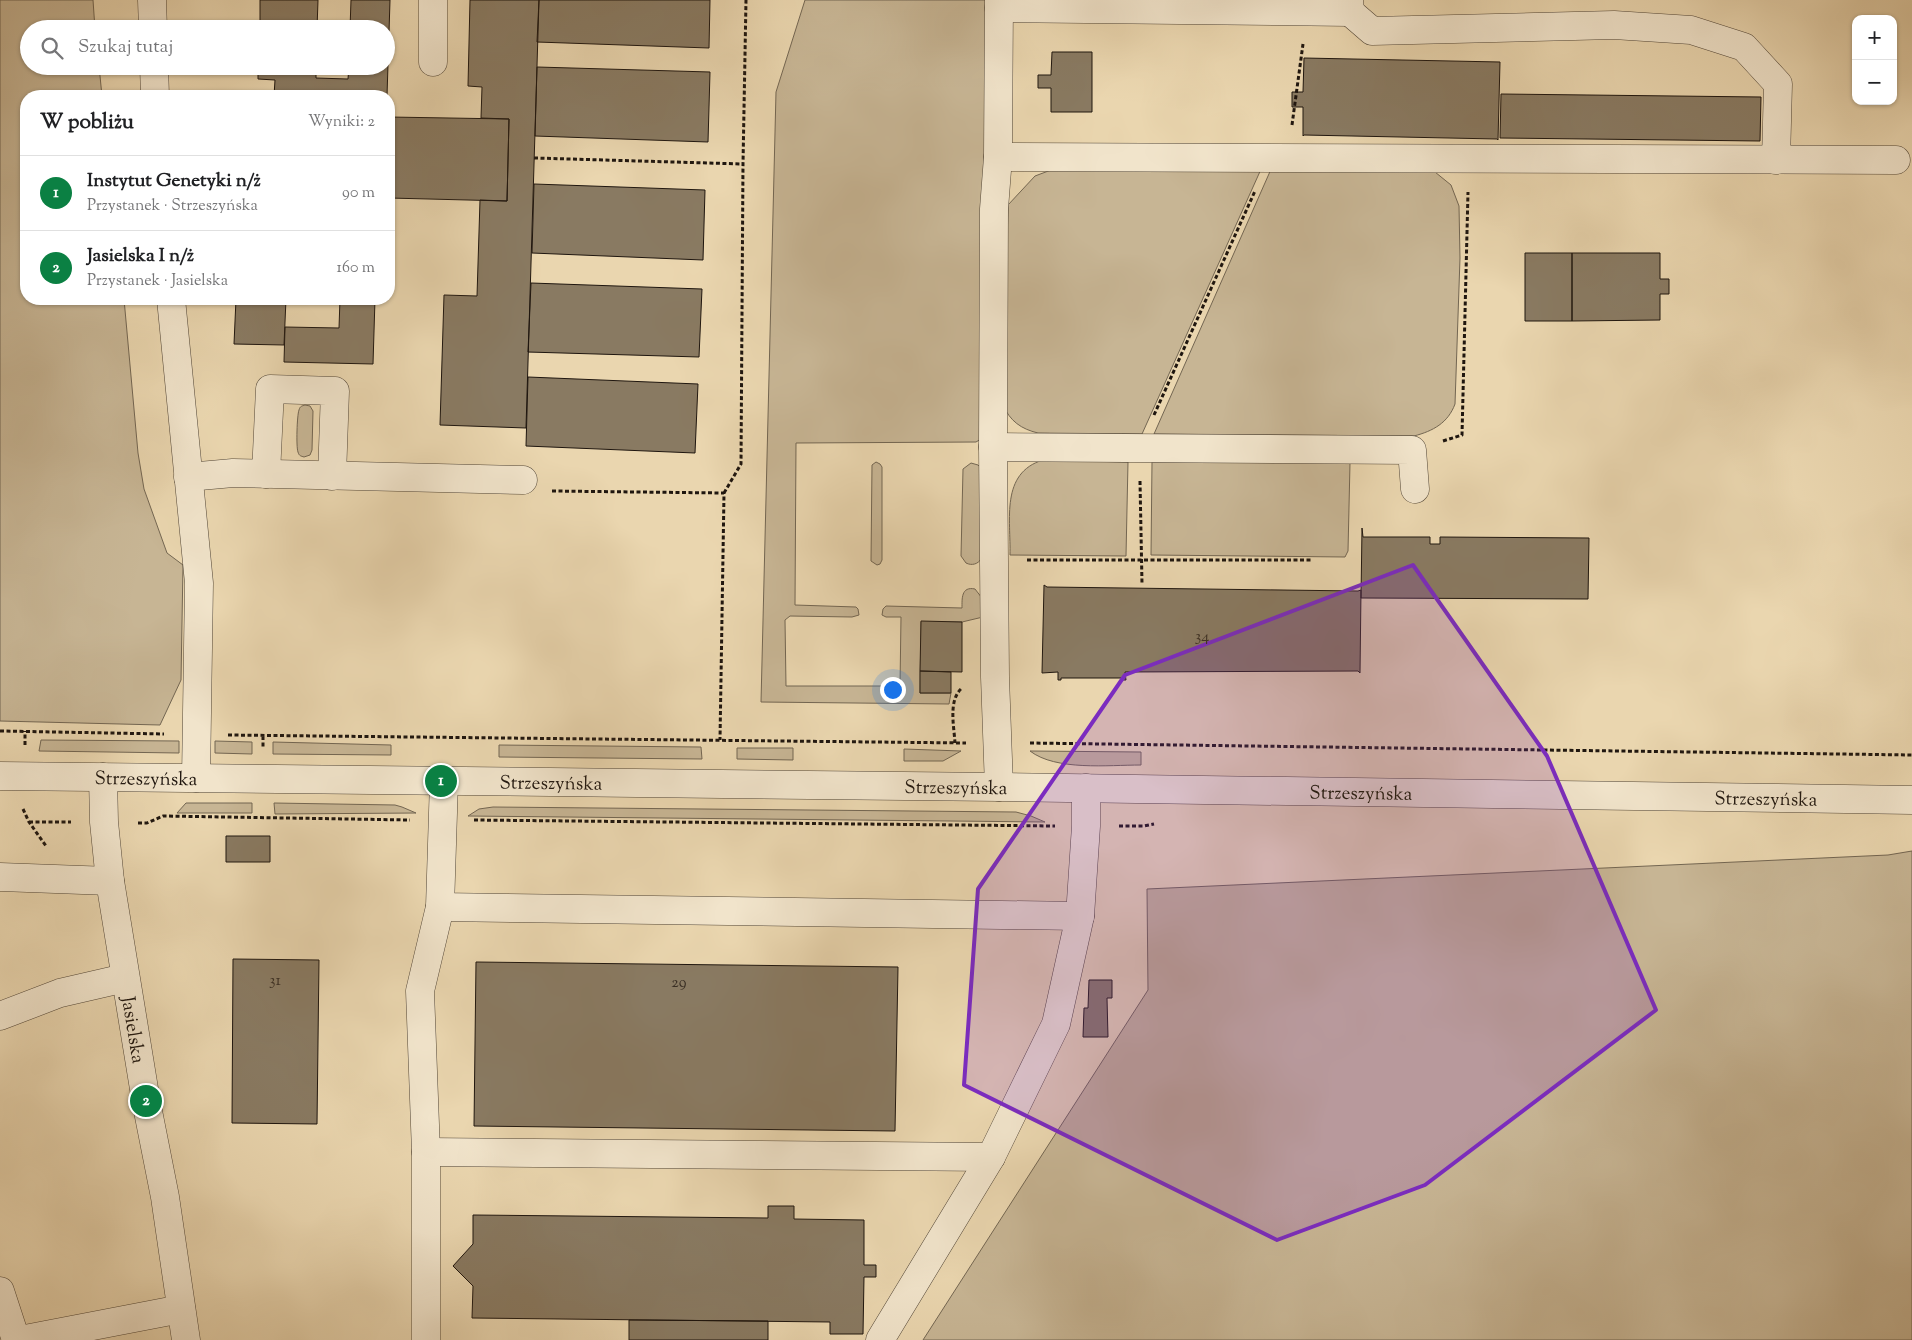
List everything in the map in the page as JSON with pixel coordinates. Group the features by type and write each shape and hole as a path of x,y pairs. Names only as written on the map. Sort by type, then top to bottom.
{"street":[{"path":"152,0 153,20"},
{"path":"433,0 433,62"},
{"path":"999,787 993,446 994,210 998,157 998,4 1307,12 1350,6 1372,31 1614,25 1691,30 1744,47 1778,84 1776,160"},
{"path":"154,75 155,90"},
{"path":"998,157 1896,160"},
{"path":"172,305 199,583 196,778"},
{"path":"266,474 270,389 335,391 332,476"},
{"path":"993,446 1412,450 1415,489"},
{"path":"188,477 233,473 523,480"},
{"name":"Strzeszyńska","path":"0,776 1086,788 1912,800"},
{"name":"Jasielska","path":"103,778 104,822 110,881 125,978 165,1198 186,1340"},
{"path":"426,1340 426,1152 420,991 440,907 444,781"},
{"path":"880,1340 991,1157 1056,1024 1080,916 1086,826 1086,788"},
{"path":"0,877 110,881"},
{"path":"440,907 1080,916"},
{"path":"0,1016 60,992 125,978"},
{"path":"426,1152 991,1157"},
{"path":"0,1291 16,1340"},
{"path":"20,1340 181,1309"}],"path":[{"path":"720,740 724,493 741,464 746,0"},
{"path":"1142,584 1140,447 1279,158 1307,12"},
{"path":"534,158 743,164"},
{"path":"1412,450 1462,435 1468,158"},
{"path":"523,480 544,491 724,493"},
{"path":"994,560 1312,560"},
{"path":"0,731 197,735 1912,755"},
{"path":"22,801 29,822 50,853"},
{"path":"138,823 147,823 163,816 1086,826 1144,826 1158,822"},
{"path":"29,822 75,822"}],"highlighted area":[{"path":"1413,565 1547,756 1656,1010 1425,1185 1277,1240 964,1085 978,889 1125,675"}],"shaded area":[{"path":"0,0 93,0 94,20 20,20 20,75 100,75 101,90 20,90 20,305 125,305 138,453 144,489 167,553 183,565 181,680 160,725 0,721"},
{"path":"805,0 987,0 981,439 976,442 796,443 795,605 856,607 859,615 852,617 790,616 785,620 786,686 900,686 901,617 886,617 882,615 883,609 886,606 962,608 962,597 965,591 967,589 975,589 982,598 983,617 962,622 921,622 920,693 951,693 949,704 761,702 776,92"},
{"path":"1059,167 1262,167 1142,434 1038,433 1017,424 1009,416 1003,405 1008,205 1035,176"},
{"path":"1272,167 1423,169 1435,172 1451,185 1459,206 1460,258 1455,404 1452,411 1439,425 1427,432 1414,436 1154,434"},
{"path":"305,405 310,406 313,411 312,450 310,455 304,457 298,452 297,431 299,410"},
{"path":"1043,460 1128,462 1126,556 1010,555 1010,513 1014,487 1020,475 1029,466"},
{"path":"876,462 882,467 882,560 877,565 871,561 872,465"},
{"path":"1152,462 1350,463 1348,551 1345,557 1151,555"},
{"path":"971,463 978,465 983,470 981,559 977,563 968,564 961,556 963,469"},
{"path":"41,740 179,741 179,753 39,751"},
{"path":"215,741 252,742 252,754 215,753"},
{"path":"273,742 391,745 391,755 273,754"},
{"path":"499,745 701,747 702,759 499,757"},
{"path":"737,748 793,748 793,760 737,759"},
{"path":"904,749 961,751 943,761 904,761"},
{"path":"1030,751 1141,752 1141,765 1083,766 1054,762"},
{"path":"186,803 252,803 252,813 177,813"},
{"path":"274,803 395,805 416,813 275,814"},
{"path":"493,807 1016,812 1045,822 468,816 479,809"},
{"path":"1912,851 1912,1340 923,1340 1148,990 1147,889 1888,855"}],"building":[{"path":"260,0 318,0 317,20 260,20"},
{"path":"351,0 390,0 389,20 350,20"},
{"path":"470,0 539,0 526,428 440,425 444,295 477,296 480,200 507,201 509,119 481,118 482,87 468,86"},
{"path":"539,0 710,0 709,48 537,42"},
{"path":"1052,52 1092,52 1092,112 1051,112 1051,88 1038,88 1038,75 1051,75"},
{"path":"1304,58 1500,62 1498,140 1303,136 1303,107 1292,107 1292,92 1303,92"},
{"path":"537,67 710,72 708,142 535,136"},
{"path":"258,75 316,75 316,78 348,79 348,75 388,75 387,90 274,90 275,80 258,79"},
{"path":"1501,94 1761,97 1760,141 1500,138"},
{"path":"395,117 509,119 507,201 395,198"},
{"path":"534,184 705,190 703,260 532,253"},
{"path":"1525,253 1572,253 1572,321 1525,321"},
{"path":"1572,253 1660,253 1660,279 1669,279 1669,294 1660,294 1660,320 1572,321"},
{"path":"531,283 702,289 699,357 528,352"},
{"path":"236,305 286,305 284,345 234,344"},
{"path":"340,305 375,305 373,364 284,362 285,327 339,328"},
{"path":"528,377 698,384 695,453 526,446"},
{"path":"1362,528 1363,537 1430,537 1430,544 1440,544 1440,537 1589,538 1588,599 1361,598"},
{"path":"1044,585 1047,587 1361,590 1360,673 1358,671 1125,672 1126,680 1123,680 1123,678 1061,678 1061,680 1058,680 1058,672 1042,673"},
{"path":"921,621 962,622 962,672 920,671"},
{"path":"920,671 951,672 951,693 920,693"},
{"path":"226,836 270,836 270,862 226,862"},
{"path":"233,959 319,960 317,1124 232,1123"},
{"path":"476,962 898,967 895,1131 474,1126"},
{"path":"1089,980 1112,980 1112,998 1107,998 1108,1037 1083,1037 1084,1008 1088,1008"},
{"path":"768,1206 794,1206 794,1219 864,1220 864,1265 876,1265 876,1277 864,1277 863,1334 830,1334 830,1322 472,1318 473,1286 453,1266 473,1244 473,1215 768,1218"},
{"path":"629,1320 768,1321 768,1340 629,1340"}],"place":[{"name":"Instytut Genetyki n/ż","path":"441,781"},
{"name":"Jasielska I n/ż","path":"146,1101"}]}
